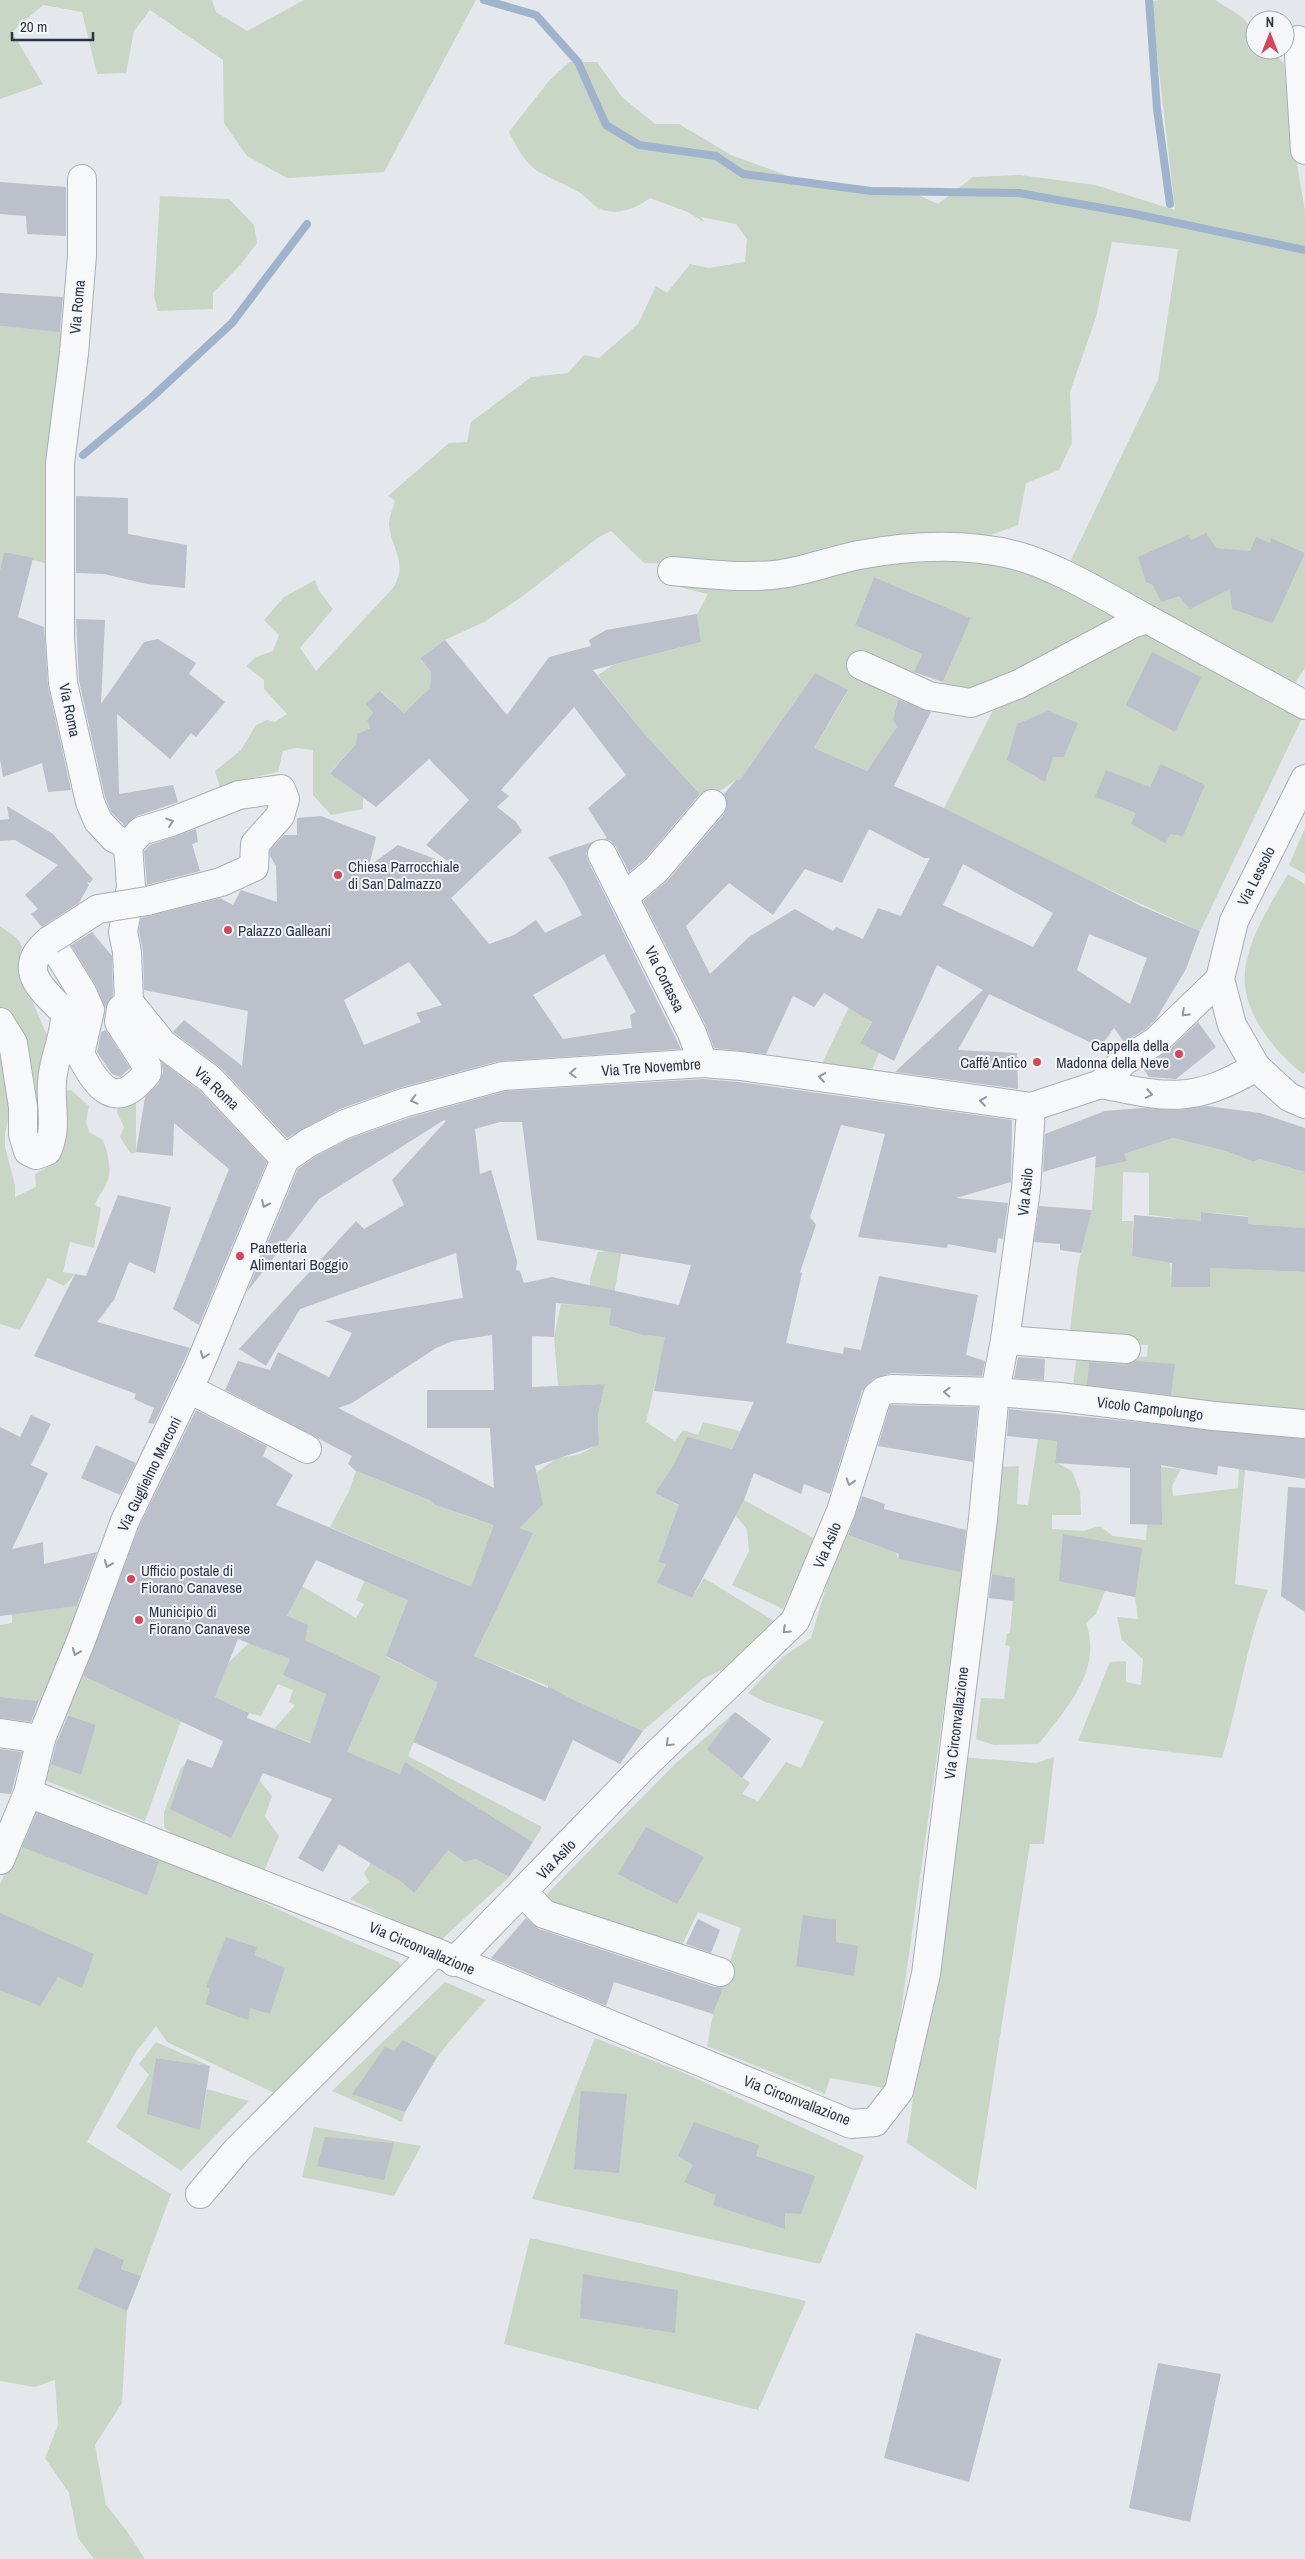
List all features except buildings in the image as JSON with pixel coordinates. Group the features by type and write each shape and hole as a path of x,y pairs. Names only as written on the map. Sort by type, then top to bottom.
{"street":[{"path":"1298,40 1305,150"},
{"name":"Via Roma","path":"82,179 82,255 74,353 60,463 60,637 63,683 90,802 98,821 114,838 128,845"},
{"path":"672,570 745,577 782,574 860,555 914,548 970,548 1015,555 1036,563 1147,618 1305,705"},
{"path":"860,665 929,696 971,702 1019,684 1147,618"},
{"name":"Via Lessolo","path":"1220,979 1234,921 1305,779"},
{"path":"0,1022 13,1043 22,1107 23,1134 28,1151 36,1156 47,1151 54,1134 52,1081 65,1024 65,1013 38,987 31,968 36,955 50,940 98,910 147,901 221,882 254,867 255,844 280,816 285,800 281,789 239,795 171,822 141,831 128,845 131,888 123,932 127,952 129,1002 121,1009 119,1022 147,1066 147,1073 131,1090 118,1094 110,1093 96,1080 80,1054 90,1010 82,992 50,940"},
{"path":"625,896 656,870 712,804"},
{"name":"Via Cortassa","path":"602,854 625,896 692,1033 703,1063"},
{"path":"1031,1107 1101,1084 1124,1061 1156,1040 1220,979 1232,1025 1256,1068 1289,1097 1305,1104"},
{"name":"Via Roma","path":"129,1002 163,1044 210,1079 285,1160"},
{"name":"Via Tre Novembre","path":"285,1160 308,1143 345,1124 403,1103 503,1076 703,1063 741,1066 1031,1107"},
{"path":"1101,1084 1156,1095 1195,1095 1229,1083 1256,1068"},
{"name":"Via Asilo","path":"200,2194 237,2150 444,1957 524,1893 644,1766 794,1621 841,1510 877,1396 883,1391 891,1389 995,1392 1005,1340 1026,1189 1031,1107"},
{"name":"Via Guglielmo Marconi","path":"0,1860 28,1793 40,1739 82,1638 106,1569 135,1497 189,1389 285,1160"},
{"path":"1005,1340 1126,1349"},
{"path":"189,1389 307,1449"},
{"name":"Vicolo Campolungo","path":"995,1392 1060,1396 1214,1416 1305,1424"},
{"name":"Via Circonvallazione","path":"28,1793 444,1957 851,2124 875,2122 899,2091 926,1974 983,1519 995,1392"},
{"path":"0,1733 40,1739"},
{"path":"524,1893 544,1914 720,1972"}],"green space":[{"path":"0,0 212,0 216,12 247,31 304,0 476,0 384,172 287,178 247,156 224,123 223,60 150,10 134,31 126,73 97,74 82,12 43,5 12,32 43,84 0,99"},
{"path":"1215,0 1245,20 1245,60 1280,60 1284,64 1289,117 1305,211 1305,668 1291,689 1069,564 1158,380 1178,249 1112,242 1096,317 1070,392 1072,443 1059,470 1026,483 1018,525 975,541 798,566 644,563 611,531 599,537 520,598 484,622 445,640 420,658 431,672 430,688 404,713 381,691 366,704 373,713 367,720 370,728 357,734 356,744 330,772 363,797 363,809 331,815 313,795 313,750 295,748 283,751 278,772 255,777 222,794 215,771 241,750 256,725 267,720 275,722 287,714 264,689 264,680 246,666 256,657 273,651 279,635 264,620 284,597 315,580 319,591 333,609 300,648 316,671 393,588 398,579 398,556 389,524 395,501 388,496 449,443 467,442 471,422 531,377 568,373 584,355 599,358 638,324 656,286 667,293 690,264 709,268 745,262 747,239 736,224 701,217 704,222 688,212 650,198 628,210 616,212 603,210 579,192 537,171 530,165 509,132 548,82 569,62 597,62 622,97 655,124 679,124 731,155 819,187 901,187 938,204 973,177 1020,175 1095,185 1175,210 1151,1"},
{"path":"160,196 229,199 254,225 257,243 241,264 213,293 213,309 158,311 154,297"},
{"path":"0,326 66,332 51,565 4,552 0,570"},
{"path":"1001,557 1130,621 996,689 940,689 971,618 874,577 855,625 922,654 913,676 899,694 893,720 900,731 895,731 867,771 814,748 848,691 815,673 740,780 736,780 706,800 642,731 598,675 613,665 701,642 697,614 708,594 671,585 690,576"},
{"path":"1144,632 1305,712 1200,931 1071,872 944,808 997,702"},
{"path":"1305,828 1305,874 1289,865"},
{"path":"1288,874 1305,884 1305,1072 1303,1074 1269,1040 1260,1026 1247,996 1245,980 1246,964 1253,940"},
{"path":"0,926 13,935 22,947 18,968 51,1045 42,1126 36,1137 0,1008"},
{"path":"859,986 876,1013 860,1043 879,1053 869,1077 819,1070"},
{"path":"0,1043 13,1100 5,1133 5,1147 15,1185 15,1197 36,1187 35,1174 57,1158 62,1150 64,1130 57,1093 71,1090 89,1106 86,1122 89,1132 103,1140 109,1165 108,1180 95,1205 101,1208 94,1248 70,1242 63,1272 75,1274 64,1286 48,1278 20,1330 0,1324"},
{"path":"136,1099 136,1152 131,1154 120,1137 124,1127 117,1112 120,1102"},
{"path":"1173,1138 1226,1151 1254,1162 1259,1159 1305,1172 1305,1228 1248,1224 1248,1216 1202,1212 1198,1261 1170,1263 1171,1287 1210,1287 1210,1268 1305,1272 1305,1417 1072,1394 1077,1353 1147,1357 1148,1345 1069,1338 1078,1265 1092,1210 1095,1168 1126,1161 1124,1154","holes":["1123,1172 1149,1173 1149,1215 1175,1218 1170,1262 1132,1256 1133,1221 1122,1221"]},
{"path":"610,1251 621,1254 609,1325 642,1335 679,1338 679,1355 662,1354 646,1422 675,1441 683,1430 698,1435 703,1422 740,1431 732,1449 726,1448 674,1464 655,1493 691,1512 673,1521 658,1562 666,1564 658,1583 692,1598 704,1578 779,1624 742,1661 704,1678 643,1731 576,1701 548,1686 474,1656 532,1533 498,1518 446,1654 428,1633 452,1579 330,1527 349,1491 356,1471 429,1500 435,1505 478,1520 543,1504 538,1480 533,1475 557,1458 578,1455 599,1444 598,1415 605,1384 558,1386 554,1337 561,1304 590,1306 590,1279 598,1252"},
{"path":"1038,1439 1057,1441 1055,1462 1072,1471 1080,1492 1081,1515 1052,1515 1052,1529 1083,1531 1100,1526 1113,1536 1146,1540 1151,1466 1181,1469 1172,1486 1173,1496 1238,1488 1240,1447 1247,1448 1235,1584 1268,1590 1248,1652 1222,1758 1078,1741 1110,1662 1126,1661 1126,1682 1141,1685 1143,1659 1122,1640 1117,1617 1138,1619 1135,1597 1105,1591 1096,1614 1086,1623 1090,1641 1090,1657 1086,1673 1070,1703 1039,1744 994,1745 976,1739 981,1698 1004,1699 1010,1646 1005,1645 1007,1634 1010,1632 1015,1578 984,1573 1001,1467 1019,1466 1017,1504 1028,1505"},
{"path":"744,1500 815,1539 783,1609 732,1585 749,1551 747,1529 735,1515"},
{"path":"842,1533 896,1553 898,1559 963,1572 890,2089 830,2078 825,2094 707,2046 713,2014 741,1928 698,1912 678,1953 542,1899 675,1764 735,1712 771,1739 742,1777 750,1783 742,1794 758,1801 786,1762 801,1768 824,1721 765,1702 748,1693 784,1656 811,1638"},
{"path":"365,1580 411,1601 400,1621 386,1657 454,1691 426,1711 408,1756 542,1827 533,1842 456,1794 274,1729 295,1705 289,1702 293,1690 278,1684 261,1716 249,1713 205,1692 218,1690 228,1663 249,1643 290,1659 284,1675 326,1694 318,1720 353,1738 381,1676 305,1640 287,1616 302,1586 356,1618 364,1604 356,1600"},
{"path":"86,1605 46,1702 0,1697 0,1625 12,1623 12,1614"},
{"path":"74,1672 181,1721 145,1821 42,1779 47,1762 81,1775 96,1725 61,1712"},
{"path":"959,1757 1037,1763 1054,1757 1044,1844 1030,1844 976,2190 907,2143"},
{"path":"186,1763 246,1789 252,1771 272,1796 265,1816 279,1836 264,1871 176,1837 164,1827 164,1812 181,1768"},
{"path":"30,1807 213,1879 310,1924 399,1962 402,1970 285,2098 167,2042 156,2026 136,2052 87,2142 171,2194 141,2276 121,2269 124,2260 95,2247 77,2289 127,2311 122,2403 95,2445 106,2505 126,2530 145,2559 94,2559 78,2538 69,2493 45,2458 58,2425 55,2380 34,2387 0,2381 0,1884 18,1846"},
{"path":"429,1834 463,1862 476,1859 509,1877 439,1942 350,1899 369,1882 364,1873 390,1836"},
{"path":"445,1982 486,2000 437,2057 416,2089 402,2122 332,2091"},
{"path":"595,2038 682,2072 864,2156 820,2264 532,2199"},
{"path":"156,2042 210,2066 156,2058 148,2114 200,2129 207,2089 249,2101 181,2171 116,2127 149,2075 139,2064"},
{"path":"314,2127 421,2146 394,2196 302,2177"},
{"path":"530,2238 806,2301 758,2410 504,2344"}],"waterway":[{"path":"484,0 536,15 578,62 606,125 639,145 716,156 743,174 871,191 1019,193 1135,214 1305,250"},
{"path":"1149,0 1157,109 1170,204"},
{"path":"83,455 150,399 232,323 307,224"}],"place":[{"name":"Chiesa Parrocchiale di San Dalmazzo","path":"338,875"},
{"name":"Palazzo Galleani","path":"228,930"},
{"name":"Cappella della Madonna della Neve","path":"1179,1054"},
{"name":"Caffé Antico","path":"1037,1062"},
{"name":"Panetteria Alimentari Boggio","path":"240,1256"},
{"name":"Ufficio postale di Fiorano Canavese","path":"131,1579"},
{"name":"Municipio di Fiorano Canavese","path":"139,1620"}]}
